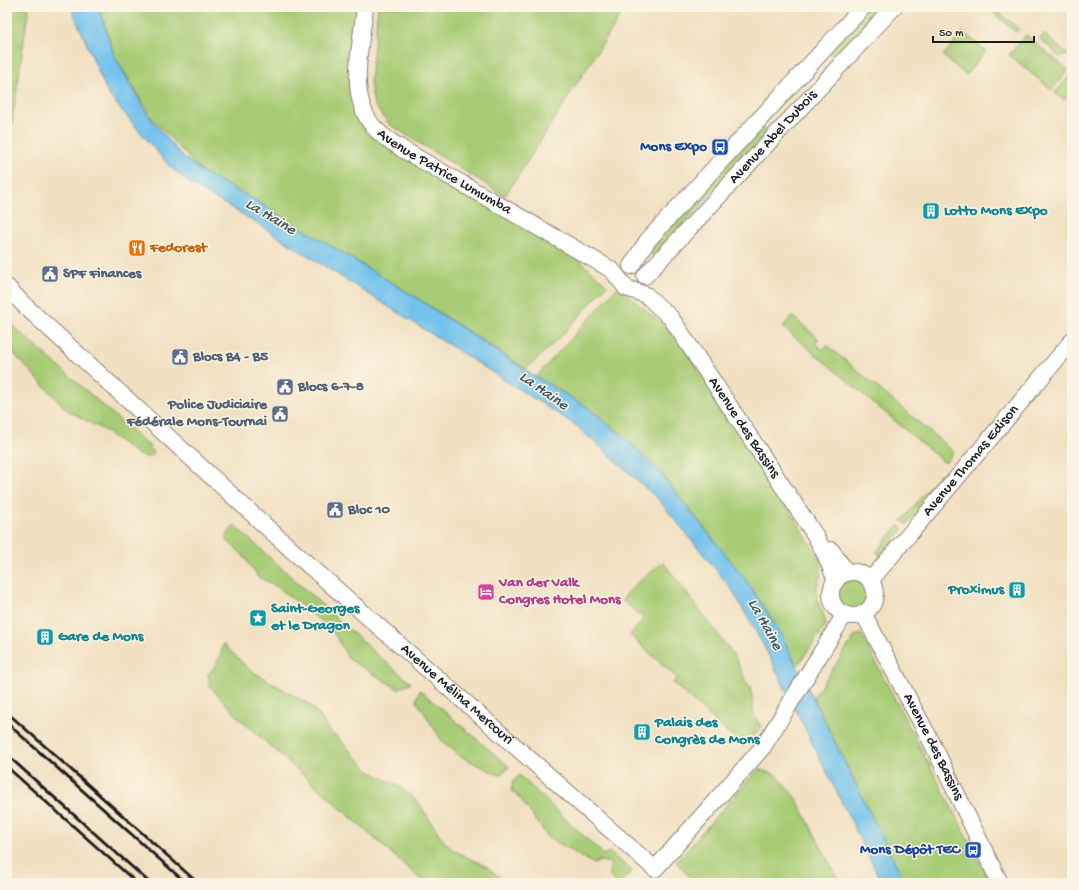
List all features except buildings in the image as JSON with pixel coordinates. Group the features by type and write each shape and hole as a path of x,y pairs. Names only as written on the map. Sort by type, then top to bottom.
{"street":[{"name":"Avenue Patrice Lumumba","path":"365,7 357,85 362,109 374,128 382,136 612,270 636,275"},
{"name":"Avenue Patrice Lumumba","path":"371,7 364,92 368,108 374,120 386,132 605,260 636,275"},
{"name":"Avenue Abel Dubois","path":"636,275 648,240 863,7"},
{"name":"Avenue Abel Dubois","path":"636,275 894,7"},
{"name":"Avenue des Bassins","path":"636,275 676,315 737,402 841,577"},
{"name":"Avenue Mélina Mercouri","path":"7,287 24,305 295,553 655,869 763,748 775,731 845,614"},
{"name":"Avenue Mélina Mercouri","path":"7,295 24,305"},
{"name":"Avenue Thomas Edison","path":"870,581 1072,341"},
{"path":"860,573 870,581 873,586 874,599 868,609 863,613 857,615 845,614 839,610 832,600 833,586 841,577 860,573"},
{"name":"Avenue des Bassins","path":"863,613 932,743 1000,883"}],"green space":[{"path":"7,7 29,7 7,155"},
{"path":"99,7 358,7 358,113 571,253 607,285 562,335 526,369 417,298 201,171 152,118 114,55"},
{"path":"378,7 626,7 505,196 389,124 374,105 370,83"},
{"path":"868,7 885,7 839,57 835,58 829,52"},
{"path":"992,7 1019,29 1016,32 987,8"},
{"path":"963,32 986,51 966,75 943,56"},
{"path":"1044,34 1068,55 1059,56 1040,39"},
{"path":"1026,35 1068,70 1052,90 1009,55"},
{"path":"1071,74 1072,90 1064,100 1055,93"},
{"path":"761,127 767,133 654,256 646,249"},
{"path":"618,287 675,334 743,437 820,559 822,568 817,589 817,598 826,625 797,666 780,632 746,580 657,469 536,377"},
{"path":"792,316 819,339 815,343 823,350 827,345 954,452 945,463 783,327"},
{"path":"7,321 149,446 154,454 148,457 139,455 102,429 67,410 16,356 7,342"},
{"path":"941,473 943,481 907,524 902,521"},
{"path":"234,525 375,653 411,683 398,689 349,659 332,630 278,587 258,577 242,554 225,539"},
{"path":"899,525 903,529 881,555 876,552"},
{"path":"663,562 727,646 737,661 747,685 751,686 754,715 761,727 744,747 673,683 677,678 630,635 644,619 622,600 635,585"},
{"path":"854,575 864,578 869,583 872,593 869,603 864,608 854,611 844,608 839,603 836,593 839,583 844,578"},
{"path":"861,634 991,883 905,883 813,698 855,636"},
{"path":"223,644 250,670 310,705 321,717 328,730 338,738 369,771 402,788 418,802 443,840 453,850 487,867 507,883 425,883 240,719 210,686 208,674 218,660"},
{"path":"420,690 509,767 501,774 496,774 460,756 442,741 416,700"},
{"path":"758,769 777,775 797,800 840,883 695,883 676,862"},
{"path":"519,775 604,855 609,852 632,871 620,883 615,883 611,878 610,873 611,863 600,861 594,864 548,837 519,797 511,791 513,782"}],"water":[{"name":"La Haine","path":"71,7 98,7 114,55 148,115 180,154 201,171 258,202 417,298 536,377 587,407 621,434 657,469 746,580 780,632 905,883 882,883 764,646 731,588 658,499 577,426 247,217 194,186 170,167 108,94"}],"railway":[{"path":"11,716 198,883"},
{"path":"7,723 186,883"},
{"path":"7,755 150,883"},
{"path":"7,767 137,883"}],"place":[{"name":"Mons Expo","path":"720,147"},
{"name":"Lotto Mons Expo","path":"931,211"},
{"name":"Fedorest","path":"137,248"},
{"name":"SPF Finances","path":"50,274"},
{"name":"Blocs B4 - B5","path":"180,357"},
{"name":"Blocs 6-7-8","path":"285,387"},
{"name":"Police Judiciaire Fédérale Mons-Tournai","path":"280,414"},
{"name":"Bloc 10","path":"335,510"},
{"name":"Proximus","path":"1017,590"},
{"name":"Van der Valk Congres Hotel Mons","path":"486,592"},
{"name":"Saint-Georges et le Dragon","path":"258,618"},
{"name":"Gare de Mons","path":"45,637"},
{"name":"Palais des Congrès de Mons","path":"642,732"},
{"name":"Mons Dépôt TEC","path":"973,850"}]}
